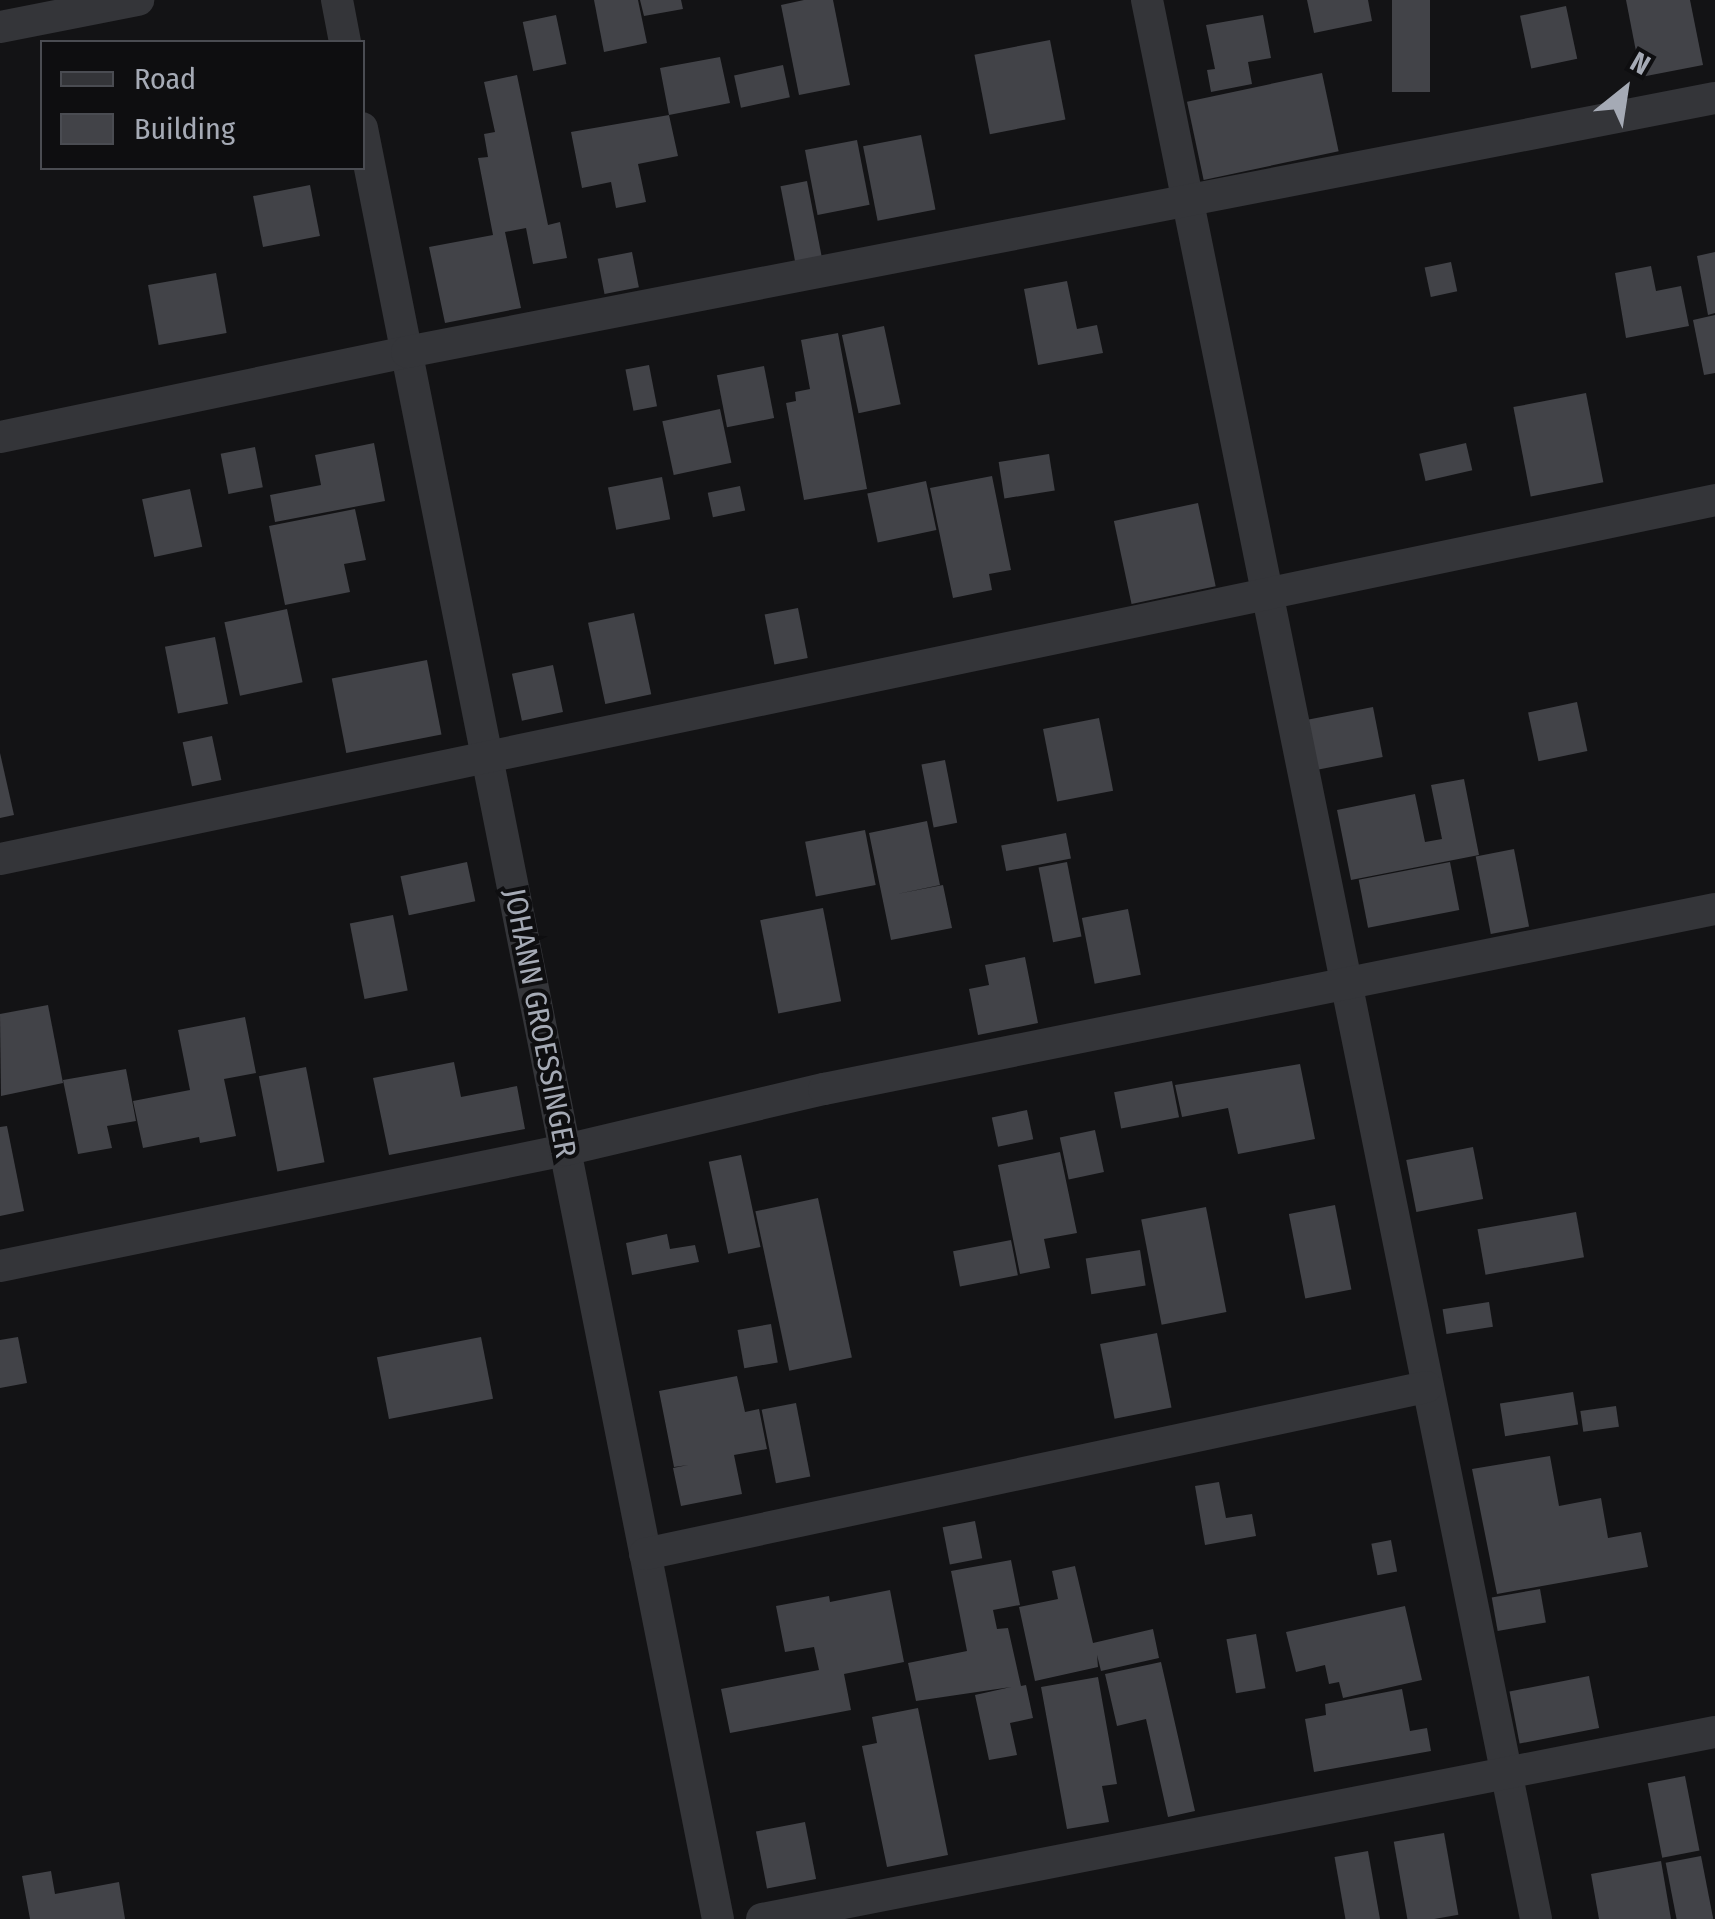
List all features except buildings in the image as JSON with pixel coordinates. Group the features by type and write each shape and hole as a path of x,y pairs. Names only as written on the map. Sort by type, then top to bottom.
{"street":[{"path":"0,27 138,0"},
{"path":"337,0 346,40"},
{"path":"1147,0 1536,1919"},
{"path":"0,436 407,352 1715,98"},
{"name":"JOHANN GROESSINGER","path":"365,143 718,1919"},
{"path":"0,858 1715,500"},
{"path":"0,1266 565,1150 824,1088 1715,909"},
{"path":"645,1554 1426,1386"},
{"path":"762,1919 1715,1732"}]}
